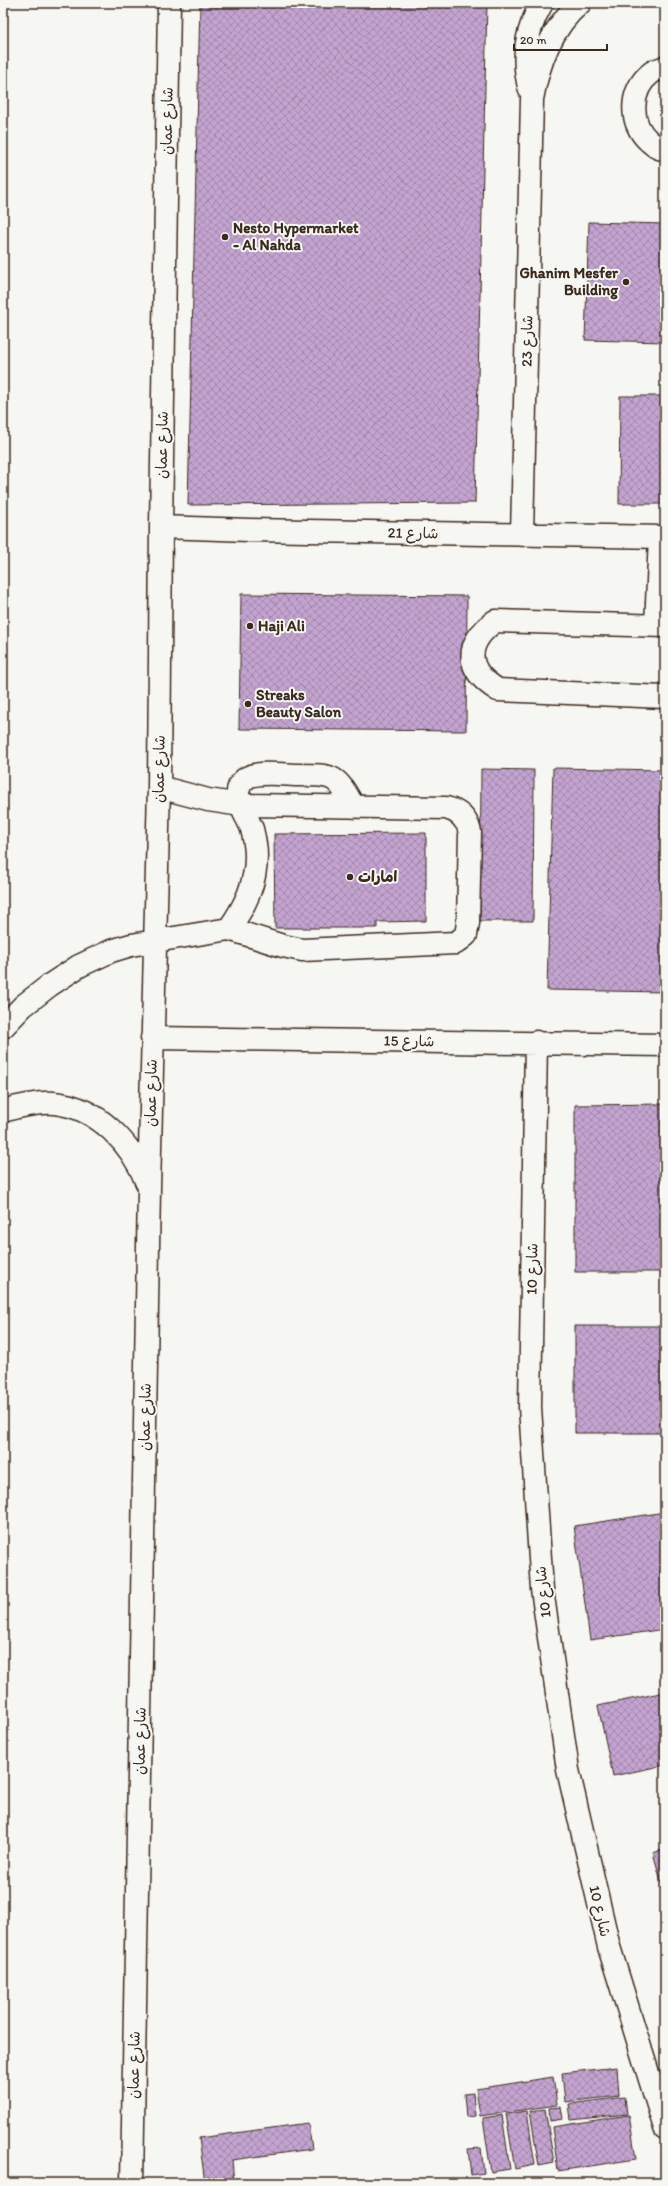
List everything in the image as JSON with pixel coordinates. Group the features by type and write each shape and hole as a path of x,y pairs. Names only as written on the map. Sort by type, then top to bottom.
{"street":[{"name":"شارع عمان","path":"132,2183 149,1189 159,787 161,527 169,3"},
{"name":"شارع 23","path":"532,99 526,78 524,56 528,35 542,3"},
{"name":"شارع 23","path":"522,535 532,99 537,74 545,50 558,28 580,3"},
{"path":"665,67 650,73 637,91 634,114 642,135 659,149 665,149"},
{"name":"شارع 21","path":"161,527 249,530 663,537"},
{"path":"663,537 660,625 495,620 481,631 473,648 474,665 483,681 498,690 665,697"},
{"path":"229,929 245,907 254,882 256,856 252,829 241,805 238,792 245,779 257,774 329,776 342,786 354,807"},
{"path":"3,1027 23,1006 50,985 80,966 111,951 154,941 229,929 283,946 313,951 456,943 466,935 468,923 470,832 464,819 459,813 446,808 241,805 208,800 159,787"},
{"name":"شارع 15","path":"152,1038 536,1042 665,1045"},
{"name":"شارع 10","path":"536,1042 530,1407 542,1589 571,1785 609,1947 665,2128"},
{"path":"3,1111 36,1104 55,1104 78,1110 99,1120 117,1135 132,1153 149,1189"}],"building":[{"path":"200,3 487,3 475,503 188,505"},
{"name":"Ghanim Mesfer Building","path":"589,222 665,224 665,342 585,340"},
{"path":"620,396 665,396 665,504 619,504"},
{"path":"241,594 467,596 466,731 239,729"},
{"path":"553,768 665,770 665,992 547,990"},
{"path":"481,769 534,770 533,921 480,921"},
{"name":"امارات","path":"426,833 426,921 377,922 377,928 275,928 274,834"},
{"path":"665,1104 665,1272 575,1272 575,1105"},
{"path":"575,1326 665,1326 665,1433 575,1433"},
{"path":"665,1512 665,1629 590,1640 574,1526"},
{"path":"665,1692 665,1765 613,1776 598,1706"},
{"path":"665,1849 665,1894 653,1853"},
{"path":"617,2067 619,2096 565,2102 562,2073"},
{"path":"553,2077 557,2105 480,2116 476,2089"},
{"path":"473,2093 475,2116 466,2117 464,2094"},
{"path":"625,2097 627,2114 571,2120 569,2104"},
{"path":"561,2107 563,2119 550,2121 549,2108"},
{"path":"545,2109 554,2163 539,2166 530,2111"},
{"path":"527,2111 535,2165 515,2169 506,2114"},
{"path":"502,2115 510,2169 491,2172 483,2118"},
{"path":"629,2115 636,2159 558,2171 552,2127"},
{"path":"308,2123 312,2149 232,2160 234,2182 205,2183 199,2138"},
{"path":"481,2148 484,2173 471,2175 468,2149"}],"place":[{"name":"Nesto Hypermarket - Al Nahda","path":"225,237"},
{"name":"Ghanim Mesfer Building","path":"626,282"},
{"name":"Haji Ali","path":"250,626"},
{"name":"Streaks Beauty Salon","path":"248,704"},
{"name":"امارات","path":"350,877"}]}
